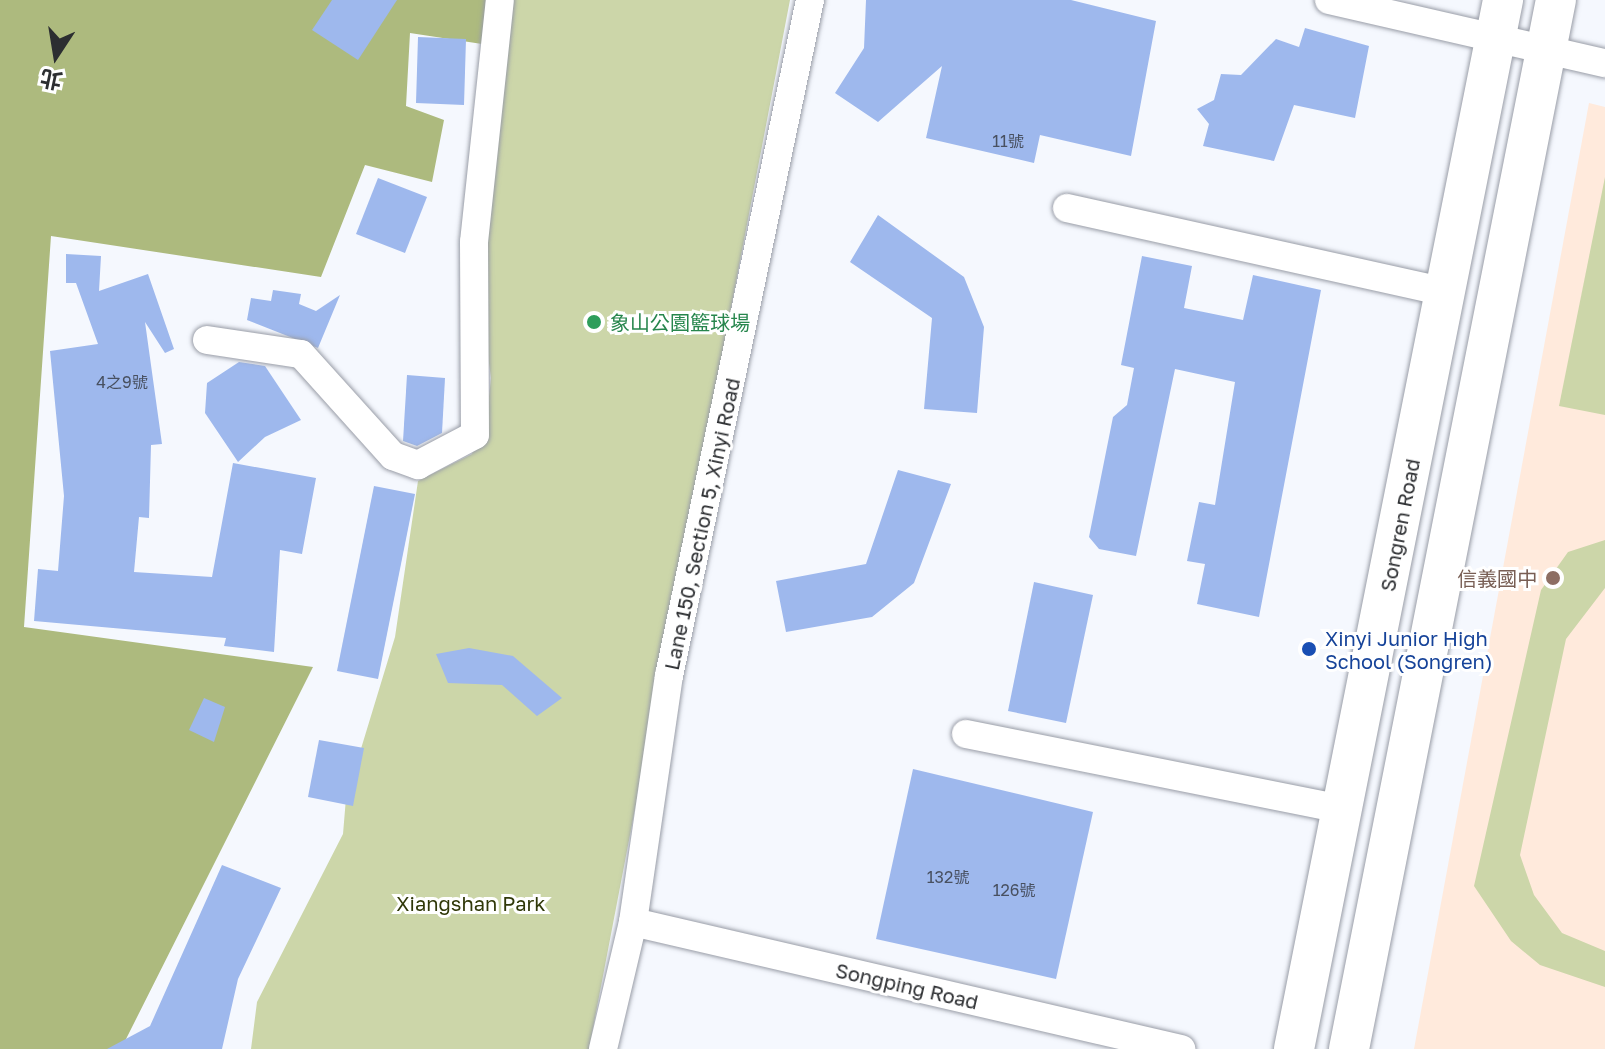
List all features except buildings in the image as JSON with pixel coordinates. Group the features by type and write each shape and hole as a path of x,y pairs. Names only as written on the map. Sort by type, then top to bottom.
{"street":[{"path":"207,340 301,354 393,456 418,465 475,435 474,242 500,0"},
{"name":"Lane 150, Section 5, Xinyi Road","path":"603,1049 633,922 669,676 810,0"},
{"path":"1329,0 1605,63"},
{"name":"Songren Road","path":"1294,1049 1498,39 1503,0"},
{"path":"1349,1049 1556,0"},
{"path":"1067,208 1447,292"},
{"path":"966,734 1342,809"},
{"name":"Songping Road","path":"633,922 1181,1049"}],"shaded area":[{"name":"信義國中","path":"1589,103 1605,107 1605,1049 1414,1049"}],"green space":[{"path":"0,0 486,0 482,44 410,33 406,106 444,120 432,182 365,165 321,277 51,236 24,627 313,667 121,1049 0,1049"},
{"name":"Xiangshan Park","path":"511,0 790,0 589,1049 251,1049 257,1002 343,834 346,798 395,637 418,481 472,454 487,415 491,378 479,290"},
{"path":"1605,177 1605,415 1559,406"},
{"path":"1605,540 1605,588 1566,639 1520,855 1534,895 1562,933 1605,951 1605,987 1540,965 1511,941 1474,886 1541,590 1568,552"}],"place":[{"name":"象山公園籃球場","path":"594,322"},
{"name":"信義國中","path":"1553,578"},
{"name":"Xinyi Junior High School (Songren)","path":"1309,649"}]}
